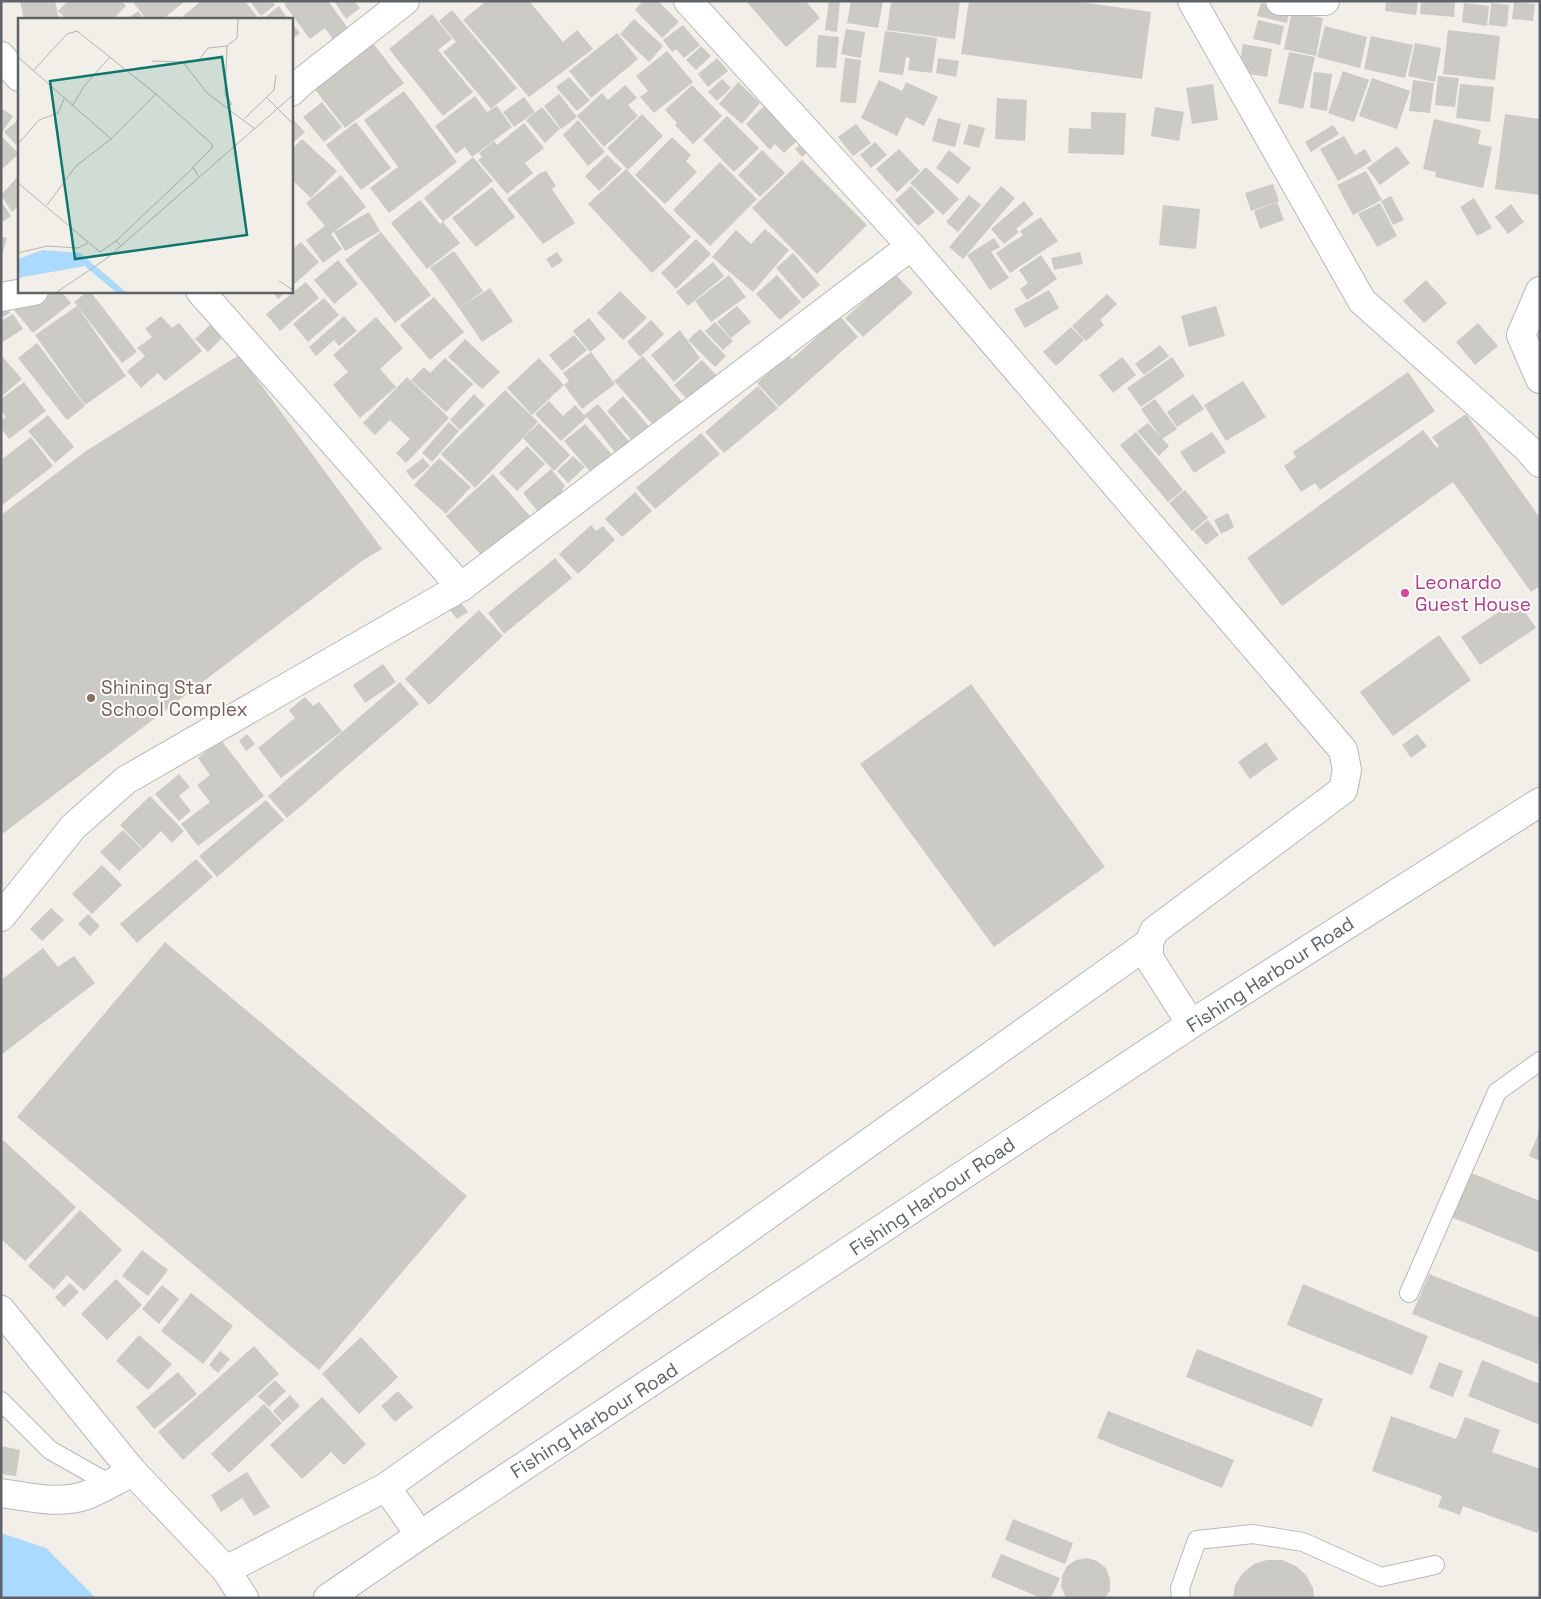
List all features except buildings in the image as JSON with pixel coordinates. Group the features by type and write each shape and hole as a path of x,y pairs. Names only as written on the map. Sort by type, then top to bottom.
{"street":[{"path":"292,91 406,1"},
{"path":"688,1 911,246 1342,750 1347,770 1343,790 1154,931 1149,944 1149,958 1191,1024"},
{"path":"1192,1 1362,301 1535,450"},
{"path":"1280,1 1325,1"},
{"path":"1,56 18,76"},
{"path":"1,917 73,827 126,780 461,587 911,246"},
{"path":"1,297 28,292"},
{"path":"201,292 461,587"},
{"path":"1540,292 1522,336 1540,379"},
{"name":"Fishing Harbour Road","path":"328,1598 420,1535 1191,1024 1540,802"},
{"path":"226,1570 386,1487 1149,944"},
{"path":"1,1310 121,1478 226,1570 244,1598"},
{"path":"1,1493 41,1500 71,1498 87,1495 121,1478"},
{"path":"386,1487 420,1535"}],"lane":[{"path":"1409,1292 1497,1092 1540,1061"},
{"path":"1,1401 50,1450 121,1478"},
{"path":"1181,1598 1180,1588 1197,1540 1252,1534 1303,1542 1381,1577 1435,1565"}],"water":[{"path":"1,1533 46,1548 96,1598 1,1598"}],"place":[{"name":"Leonardo Guest House","path":"1405,593"},
{"name":"Shining Star School Complex","path":"91,698"}]}
